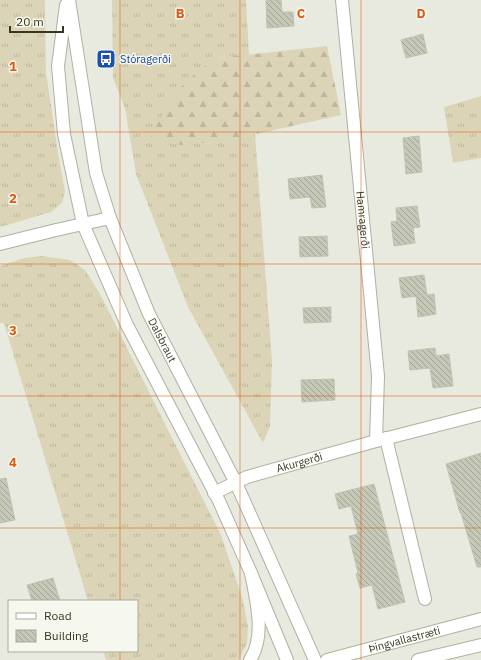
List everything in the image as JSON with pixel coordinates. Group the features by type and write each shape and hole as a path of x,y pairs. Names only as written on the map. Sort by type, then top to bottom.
{"street":[{"name":"Dalsbraut","path":"68,0 96,173 110,218 149,314 236,482 315,660"},
{"name":"Dalsbraut","path":"68,0 58,66 64,134 83,224 127,324 214,493 251,573 287,660"},
{"name":"Hamragerði","path":"342,0 378,376 381,440"},
{"path":"0,244 110,218"},
{"name":"Akurgerði","path":"214,493 247,477 481,414"},
{"path":"381,440 425,599"},
{"path":"250,660 254,654 258,639 258,613 251,573"},
{"name":"Þingvallastræti","path":"327,660 481,619"},
{"path":"418,660 481,645"}],"green space":[{"path":"0,0 45,0 46,72 65,191 62,203 51,212 0,227"},
{"path":"112,0 246,0 249,55 216,58 225,141 255,134 272,361 270,426 263,443 188,307 136,174 125,108 113,78"},
{"path":"327,46 341,115 225,141 181,145 149,139 174,94 197,72 216,58"},
{"path":"481,96 481,158 453,163 444,107"},
{"path":"42,256 70,260 85,270 100,294 221,535 243,600 248,627 247,643 239,660 106,660 103,652 138,652 138,600 88,600 4,323 0,323 0,266 24,258"}],"building":[{"path":"266,0 281,0 282,12 293,12 294,26 267,28"},
{"path":"423,34 427,53 406,58 401,40"},
{"path":"419,136 422,172 406,174 403,138"},
{"path":"322,175 326,207 312,208 310,197 290,199 288,179"},
{"path":"417,206 420,227 413,228 415,243 394,246 391,222 397,221 396,208"},
{"path":"327,236 328,256 300,257 299,237"},
{"path":"424,275 427,295 434,294 436,314 418,317 416,296 402,298 399,278"},
{"path":"331,307 331,322 304,323 303,308"},
{"path":"435,348 436,356 449,354 453,386 433,388 430,368 410,370 408,351"},
{"path":"334,379 335,400 302,402 301,380"},
{"path":"481,453 481,567 477,567 446,464"},
{"path":"6,478 15,520 0,523 0,479"},
{"path":"374,484 405,602 378,609 372,585 360,588 356,574 358,573 349,536 358,534 351,506 339,509 335,494"},
{"path":"53,578 60,600 32,600 27,585"}],"place":[{"name":"Stóragerði","path":"106,59"}]}
